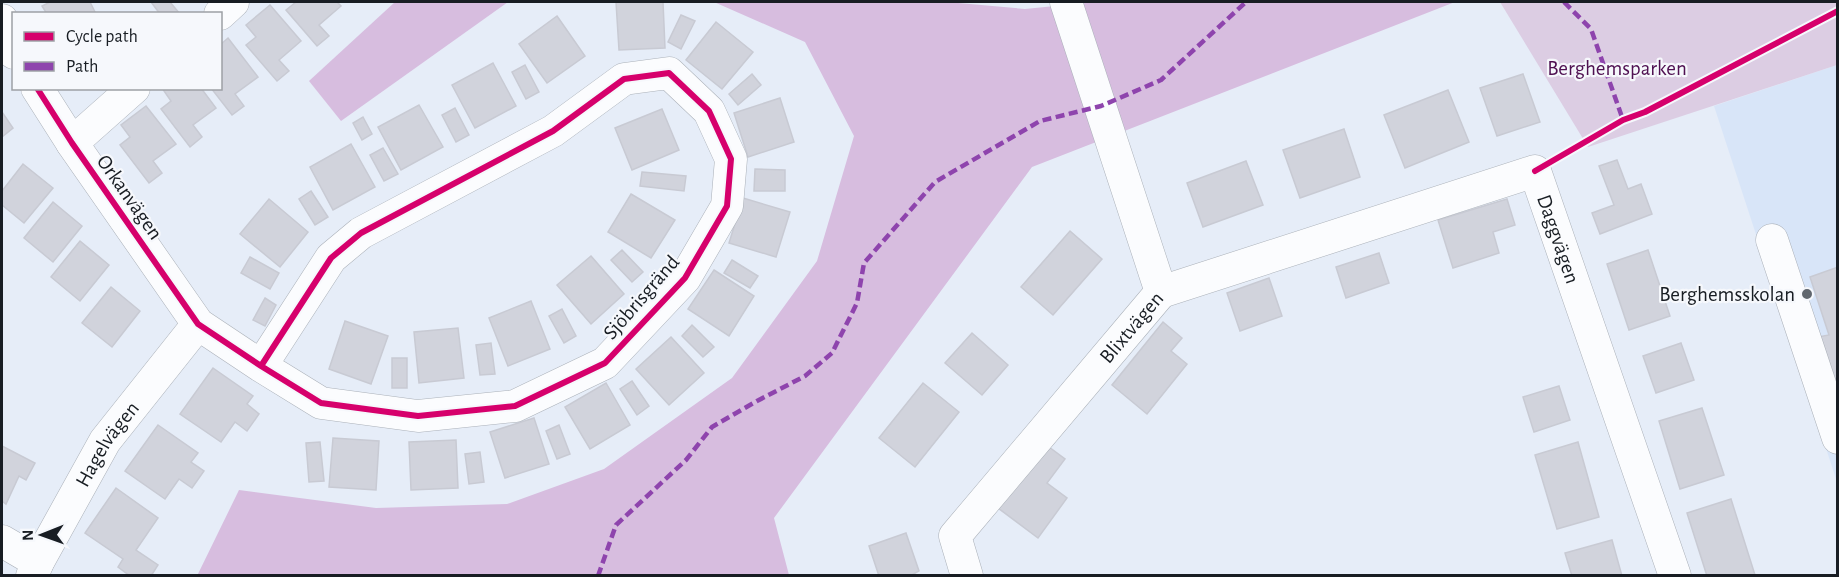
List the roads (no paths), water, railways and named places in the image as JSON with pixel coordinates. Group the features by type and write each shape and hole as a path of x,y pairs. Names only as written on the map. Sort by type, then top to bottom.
{"street":[{"name":"Blixtvägen","path":"967,576 955,536 1161,292 1066,2"},
{"path":"2,20 12,48"},
{"name":"Sjöbrisgränd","path":"198,324 261,366 321,403 418,416 515,406 605,363 685,278 727,206 731,159 709,111 669,73 624,79 553,131 361,233 332,258 261,366"},
{"name":"Orkanvägen","path":"38,90 72,143 198,324"},
{"path":"72,143 132,90"},
{"name":"Daggvägen","path":"1161,292 1535,171 1676,576"},
{"path":"1772,240 1838,438"},
{"name":"Hagelvägen","path":"35,568 105,441 198,324"},
{"path":"2,541 35,568"}],"place":[{"name":"Berghemsskolan","path":"1807,294"}],"park label":[{"name":"Berghemsparken","path":"1617,68"}]}
